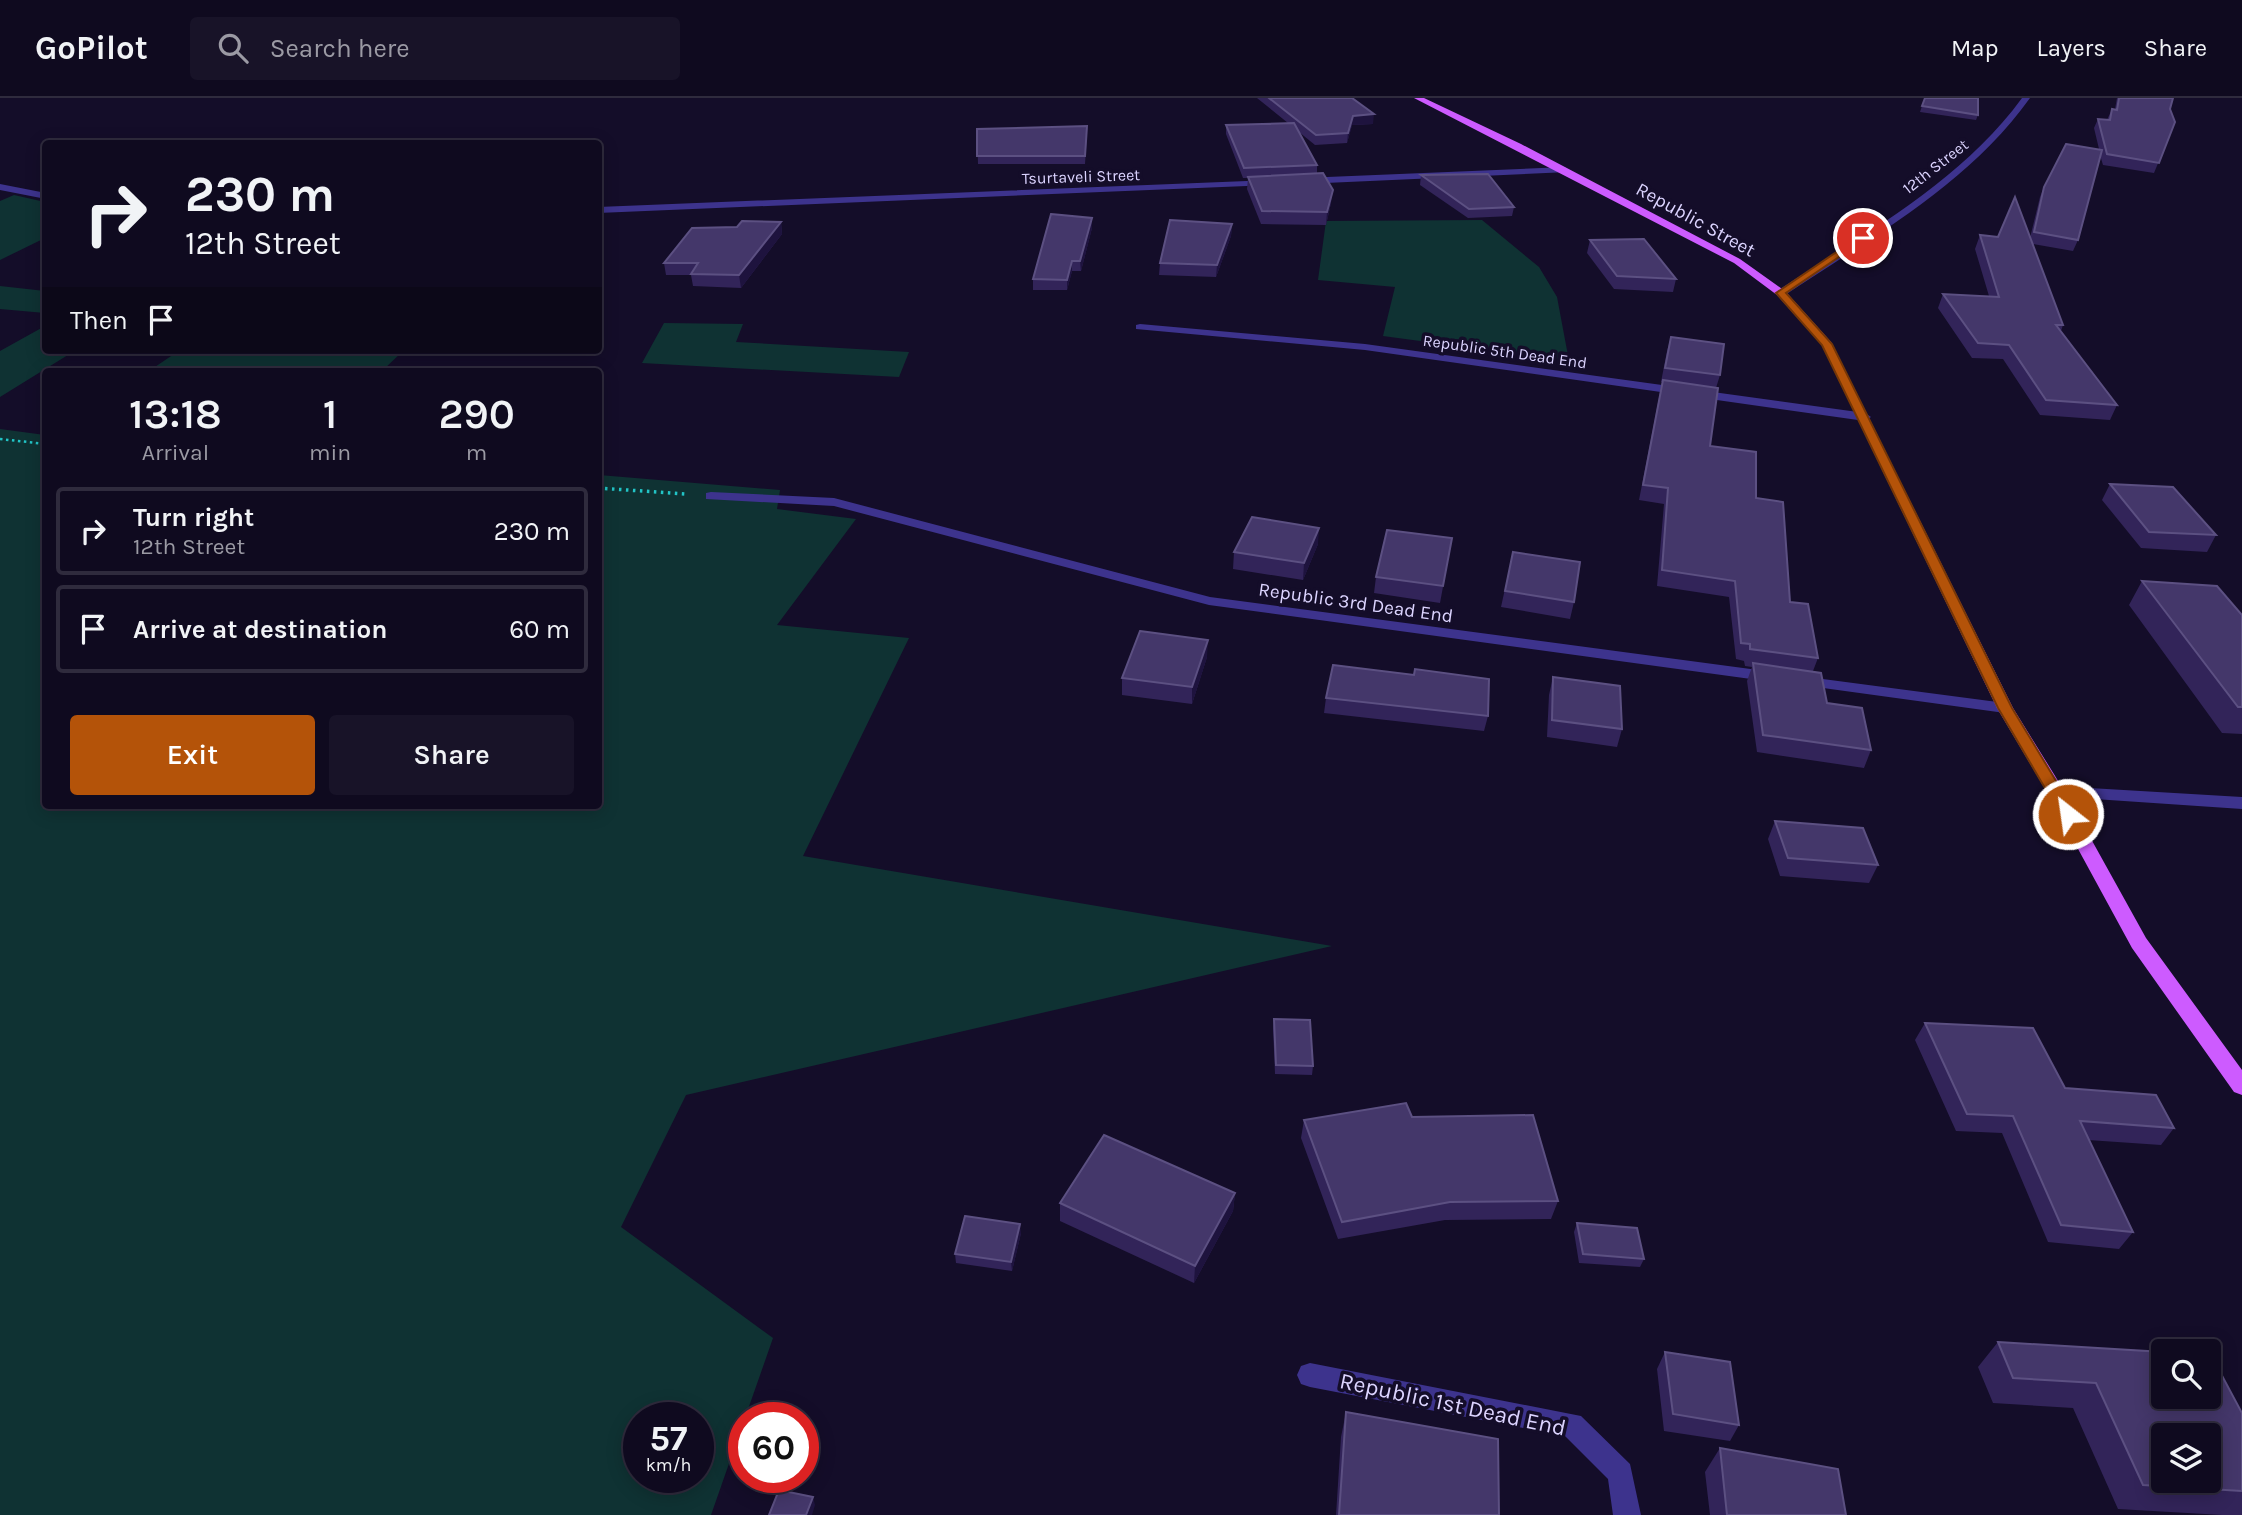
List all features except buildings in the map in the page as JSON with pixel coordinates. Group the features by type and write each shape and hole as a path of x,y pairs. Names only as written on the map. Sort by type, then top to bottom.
{"main road":[{"name":"Republic Street","path":"1418,98 1565,170 1737,261 1781,293 1827,344 2005,708 2056,792 2139,943 2242,1086"}],"street":[{"name":"12th Street","path":"1781,293 1945,183 2011,124 2026,98"},
{"name":"Tsurtaveli Street","path":"602,210 1565,170"},
{"path":"0,187 42,194"},
{"name":"Republic 5th Dead End","path":"1140,327 1365,347 1865,417"},
{"name":"Republic 3rd Dead End","path":"711,496 834,502 1209,601 2005,708"},
{"path":"2056,792 2242,803"},
{"name":"Republic 1st Dead End","path":"1310,1375 1572,1425 1621,1473 1627,1515"}],"path":[{"path":"0,439 42,444"},
{"path":"602,488 711,496"}],"green space":[{"path":"14,195 42,201 42,239 0,260 0,201"},
{"path":"1482,220 1539,267 1557,297 1569,361 1383,336 1395,287 1318,280 1326,221"},
{"path":"0,286 42,291 42,313 0,309"},
{"path":"664,323 743,324 736,342 909,352 899,377 642,363"},
{"path":"42,328 42,354 70,354 47,368 42,368 42,371 0,397 0,351"},
{"path":"174,354 400,354 385,368 153,368"},
{"path":"0,429 42,435 42,809 602,809 602,475 780,490 777,509 856,519 777,625 909,638 803,856 1332,946 686,1095 621,1227 773,1338 751,1402 728,1402 728,1466 711,1515 0,1515"}],"route":[{"path":"1863,238 1781,293 1827,344 2005,708 2068,814"}]}
